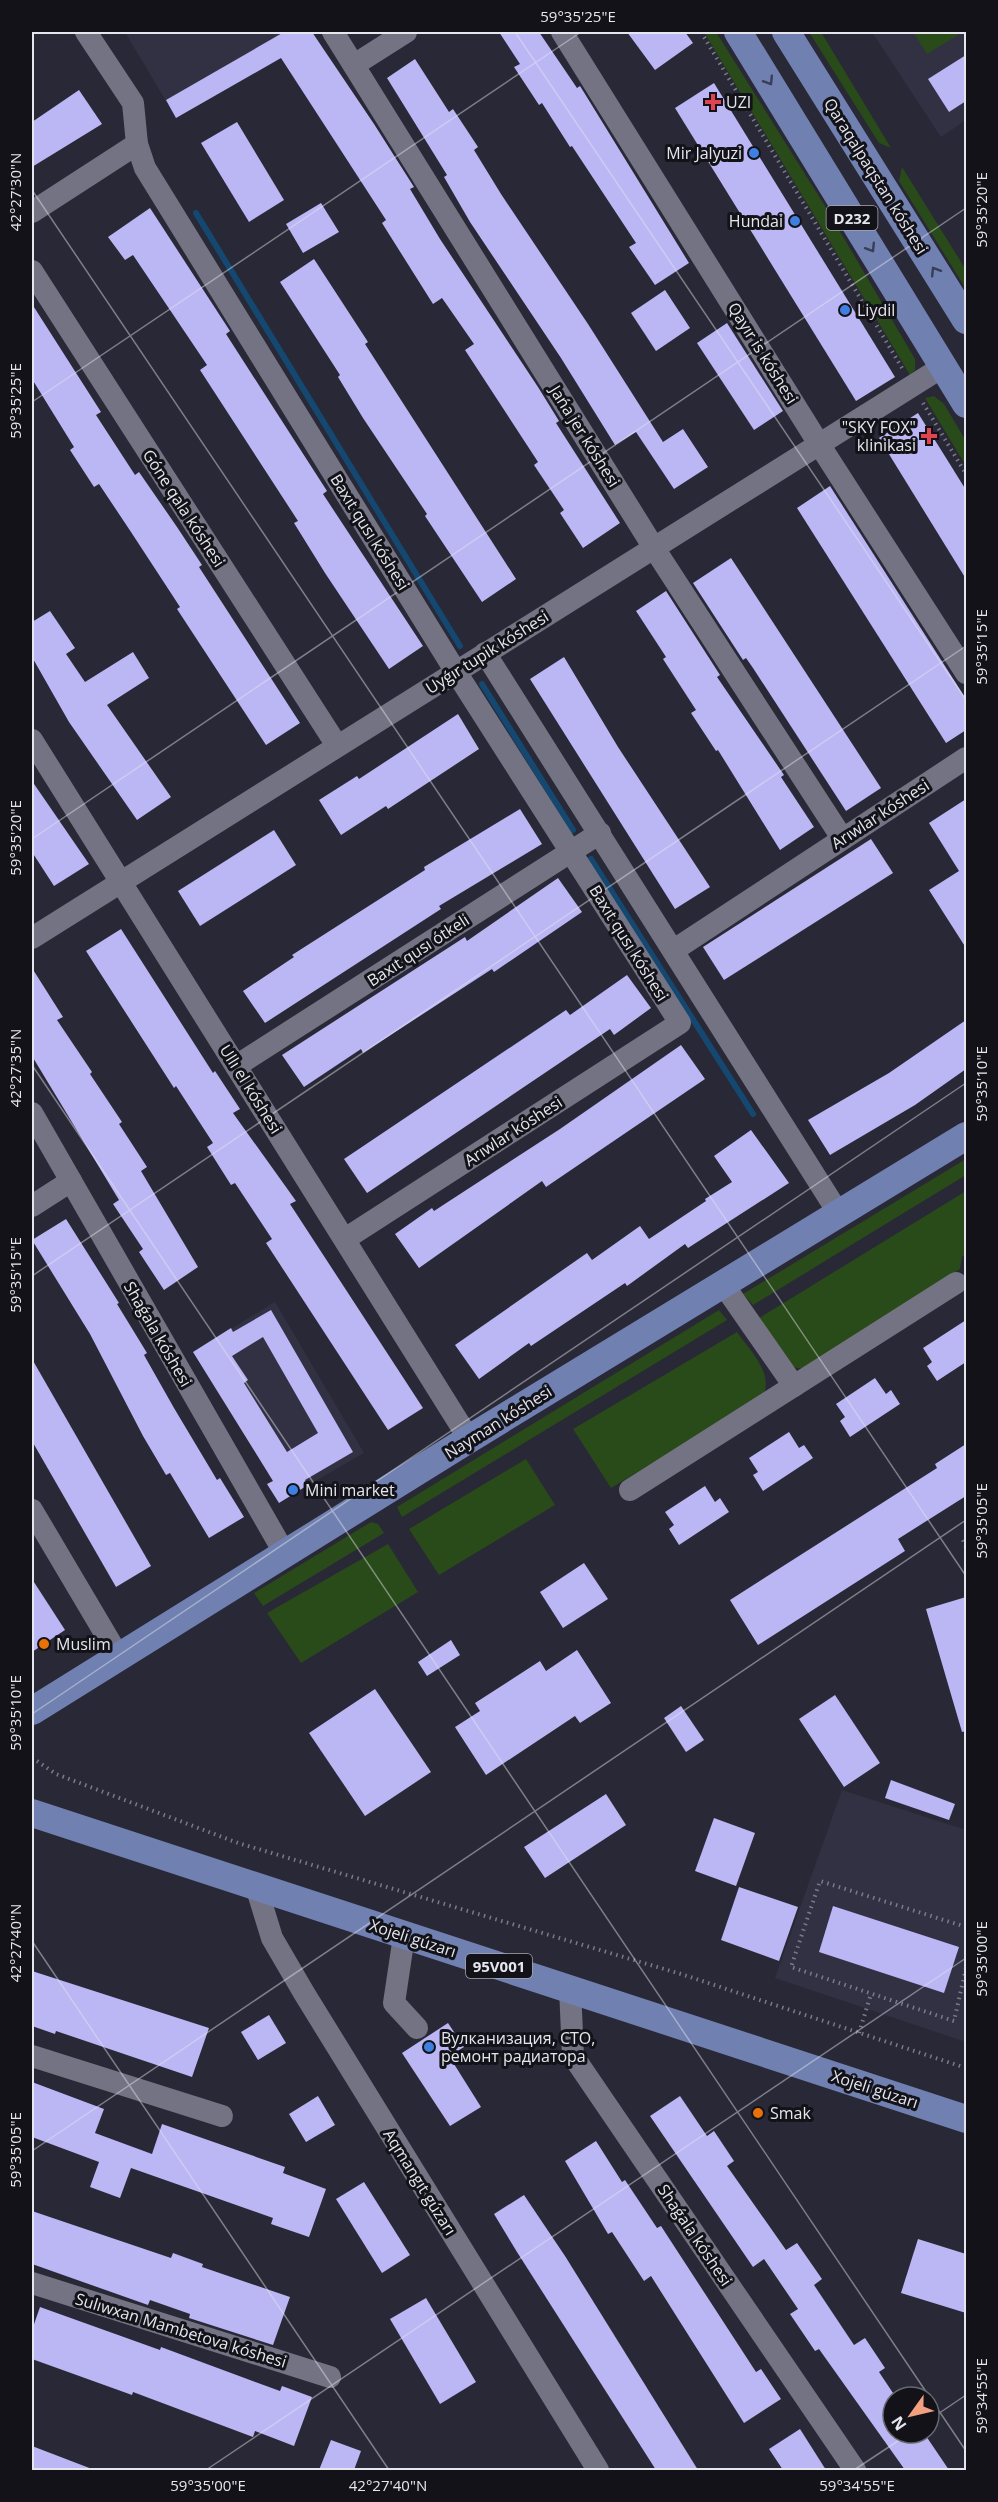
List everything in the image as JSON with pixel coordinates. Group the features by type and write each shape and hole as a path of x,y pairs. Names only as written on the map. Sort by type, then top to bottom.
{"main road":[{"name":"D232","path":"738,32 966,404"},
{"name":"Qaraqalpaqstan kóshesi","path":"786,32 966,320"},
{"name":"Nayman kóshesi","path":"32,1712 469,1439 966,1136"},
{"name":"Xojeli gúzarı","path":"32,1813 966,2119"}],"street":[{"name":"Baxıt qusı kóshesi","path":"86,32 133,102 137,144 145,168 456,672 680,1023"},
{"name":"Jańa jer kóshesi","path":"333,32 654,548 842,838"},
{"path":"354,65 406,32"},
{"name":"Qayır is kóshesi","path":"562,32 819,444 966,673"},
{"path":"32,212 137,144"},
{"name":"Góne qala kóshesi","path":"32,271 336,744"},
{"name":"Uyǵır tupik kóshesi","path":"32,938 336,744 456,672 944,366"},
{"name":"Baxıt qusı kóshesi","path":"485,653 839,1214"},
{"name":"Ullı el kóshesi","path":"32,740 469,1439"},
{"name":"Arıwlar kóshesi","path":"674,950 966,758"},
{"name":"Baxıt qusı ótkeli","path":"236,1066 600,833"},
{"name":"Arıwlar kóshesi","path":"345,1239 680,1023"},
{"name":"Shaǵala kóshesi","path":"32,1113 285,1554"},
{"path":"32,1206 71,1181"},
{"path":"630,1490 956,1283"},
{"path":"723,1284 794,1386"},
{"path":"32,1510 119,1657"},
{"name":"Aqmangıt gúzarı","path":"256,1886 272,1938 307,1998 598,2470"},
{"path":"404,1936 394,2003 417,2028"},
{"name":"Shaǵala kóshesi","path":"570,1988 573,2056 855,2470"},
{"path":"32,2056 222,2116"},
{"name":"Sulıwxan Mambetova kóshesi","path":"32,2283 330,2377"}],"path":[{"path":"701,32 966,474"},
{"path":"963,1540 966,1546"},
{"path":"37,1761 56,1774 237,1843 670,1971 966,2068"},
{"path":"966,1927 820,1881 791,1967 954,2021 966,1968"},
{"path":"859,2033 871,1994"}],"shaded area":[{"path":"125,32 312,32 315,38 176,118"},
{"path":"872,32 966,32 966,120 941,137"},
{"path":"275,1302 364,1453 308,1485 267,1484 273,1480 193,1352"},
{"path":"842,1790 966,1830 966,2042 775,1978"}],"green space":[{"path":"704,32 716,32 825,206 915,359 915,370 910,375"},
{"path":"809,32 821,32 891,148 879,143"},
{"path":"913,32 963,32 927,54"},
{"path":"902,167 966,270 966,289 899,181"},
{"path":"934,396 944,404 966,441 966,466 925,398"},
{"path":"966,1159 966,1175 753,1305 743,1294"},
{"path":"966,1191 966,1254 962,1257 960,1269 811,1365 803,1369 793,1367 759,1318"},
{"path":"719,1310 727,1320 402,1517 397,1507"},
{"path":"737,1332 763,1371 766,1387 763,1396 611,1488 573,1429"},
{"path":"526,1459 555,1505 439,1575 409,1529"},
{"path":"371,1522 378,1524 384,1533 263,1606 254,1593"},
{"path":"388,1544 418,1592 301,1663 267,1613"}],"building":[{"path":"284,32 312,32 414,187 410,189 440,239 538,387 559,421 556,423 620,523 583,548 560,513 564,510 534,465 538,462 465,350 474,344 442,298 433,304 382,223 386,220 281,58 176,118 166,100"},
{"path":"499,32 539,32 577,88 580,86 689,263 655,285 629,247 636,243 572,146 570,147 542,103 539,105 514,67 520,64"},
{"path":"627,32 685,32 693,43 655,70"},
{"path":"966,55 966,101 949,112 928,79"},
{"path":"415,59 449,112 453,109 478,147 474,150 501,194 663,442 683,429 708,467 674,489 636,432 615,445 561,358 470,222 444,177 447,175 387,78"},
{"path":"714,83 895,377 856,401 675,108"},
{"path":"79,90 102,124 32,167 32,122"},
{"path":"237,122 284,200 249,222 201,143"},
{"path":"321,203 339,232 303,253 286,224"},
{"path":"150,208 230,331 226,334 327,491 323,494 423,646 389,669 325,573 294,523 298,521 200,370 207,365 133,255 125,260 108,237"},
{"path":"314,259 368,342 365,344 516,579 482,602 363,418 338,377 340,375 280,282"},
{"path":"665,290 690,328 656,351 631,313"},
{"path":"32,304 101,412 96,415 135,475 139,472 177,527 202,565 199,567 300,723 266,745 177,609 180,607 131,532 99,484 94,487 70,450 74,447 32,379"},
{"path":"727,323 783,411 754,430 697,343"},
{"path":"918,413 966,490 966,579 879,438"},
{"path":"830,486 966,699 966,730 946,743 797,508"},
{"path":"731,558 881,788 846,811 753,668 746,658 743,660 693,583"},
{"path":"666,591 720,675 717,677 784,775 781,777 814,827 780,850 718,750 716,751 691,713 696,710 663,659 666,657 636,611"},
{"path":"50,611 75,648 66,654 85,682 133,652 149,678 107,705 171,797 137,820 69,722 32,657 32,622"},
{"path":"564,657 618,747 710,887 675,909 530,679"},
{"path":"458,714 479,749 388,809 386,806 341,835 319,800 357,776 359,779"},
{"path":"32,781 89,864 54,886 32,852"},
{"path":"966,799 966,948 929,890 959,871 929,823"},
{"path":"520,809 542,844 439,906 441,909 265,1023 243,991 294,957 292,955 425,870 424,867"},
{"path":"274,830 296,865 200,926 178,891"},
{"path":"871,839 893,873 724,980 703,947"},
{"path":"558,878 582,912 494,972 492,969 363,1053 361,1049 304,1087 282,1055 465,937 467,941"},
{"path":"121,929 213,1073 215,1071 240,1109 233,1113 296,1201 290,1204 423,1408 388,1430 266,1243 272,1239 235,1183 231,1185 207,1147 213,1143 176,1086 174,1088 86,951"},
{"path":"32,968 63,1017 57,1020 92,1072 90,1074 122,1122 119,1124 147,1167 141,1171 198,1267 164,1290 139,1252 143,1249 113,1204 119,1200 32,1056"},
{"path":"627,975 651,1008 614,1035 610,1029 367,1193 344,1159 566,1010 570,1015"},
{"path":"966,1020 966,1069 915,1105 830,1155 808,1120 889,1073"},
{"path":"681,1045 705,1079 546,1187 542,1181 419,1268 395,1234 432,1208 434,1211 560,1129"},
{"path":"751,1130 789,1183 688,1248 685,1244 627,1286 625,1283 531,1346 529,1343 479,1379 455,1345 587,1253 592,1260 640,1226 649,1239 706,1201 705,1199 732,1182 714,1156"},
{"path":"66,1219 119,1303 117,1304 147,1353 144,1355 217,1480 220,1478 244,1517 209,1538 170,1473 166,1475 90,1334 32,1240"},
{"path":"271,1310 353,1452 305,1480 308,1485 279,1503 267,1484 273,1481 193,1352 231,1328 233,1332","holes":["263,1337 318,1433 287,1452 244,1383 248,1380 232,1356"]},
{"path":"966,1320 966,1362 937,1381 927,1366 932,1362 923,1348"},
{"path":"32,1359 151,1566 116,1587 32,1441"},
{"path":"875,1378 886,1394 891,1390 900,1404 850,1437 840,1421 845,1417 836,1404"},
{"path":"789,1432 799,1448 804,1445 813,1458 763,1491 753,1475 758,1472 749,1458"},
{"path":"966,1444 966,1496 898,1539 905,1551 758,1645 730,1600 937,1468 935,1464"},
{"path":"705,1486 715,1502 720,1498 729,1512 679,1545 669,1529 674,1525 665,1512"},
{"path":"584,1563 608,1599 563,1628 540,1592"},
{"path":"32,1579 65,1630 32,1652"},
{"path":"966,1597 966,1731 962,1732 926,1609"},
{"path":"451,1640 460,1655 427,1676 418,1662"},
{"path":"577,1650 611,1703 580,1723 575,1716 486,1775 455,1727 480,1711 475,1703 540,1661 546,1671"},
{"path":"375,1689 431,1772 365,1816 309,1733"},
{"path":"835,1695 880,1763 844,1787 799,1719"},
{"path":"681,1706 704,1740 686,1752 664,1718"},
{"path":"891,1780 955,1804 949,1820 885,1798"},
{"path":"606,1794 626,1825 545,1878 524,1847"},
{"path":"714,1818 755,1833 736,1886 695,1871"},
{"path":"739,1887 798,1907 779,1961 721,1940"},
{"path":"833,1906 959,1947 944,1993 819,1952"},
{"path":"32,1971 209,2028 192,2077 56,2031 55,2034 32,2026"},
{"path":"269,2015 286,2043 258,2060 241,2032"},
{"path":"448,2023 464,2047 449,2056 481,2107 450,2126 402,2053"},
{"path":"32,2082 104,2109 95,2133 152,2154 162,2124 285,2167 283,2173 326,2189 309,2237 271,2224 273,2218 131,2168 120,2198 90,2187 99,2162 32,2137"},
{"path":"318,2096 335,2125 306,2142 289,2114"},
{"path":"680,2096 707,2136 714,2131 734,2161 727,2166 786,2250 797,2243 822,2279 814,2285 854,2345 865,2338 885,2368 879,2372 888,2385 881,2385 881,2436 819,2349 815,2351 790,2314 798,2309 764,2259 753,2267 650,2116"},
{"path":"596,2141 622,2182 625,2180 657,2228 661,2226 756,2372 761,2369 781,2399 744,2423 651,2276 644,2281 612,2232 608,2234 565,2161"},
{"path":"364,2182 410,2255 382,2273 336,2199"},
{"path":"524,2195 565,2256 698,2470 656,2470 517,2252 494,2214"},
{"path":"32,2211 171,2258 173,2253 203,2264 202,2267 290,2297 273,2345 189,2318 190,2314 150,2300 148,2305 32,2264"},
{"path":"918,2239 966,2254 966,2313 901,2293"},
{"path":"426,2298 476,2382 440,2404 390,2319"},
{"path":"40,2307 160,2350 161,2347 280,2391 282,2386 312,2397 294,2446 255,2431 253,2437 133,2392 132,2395 32,2359 32,2330"},
{"path":"800,2429 826,2470 783,2470 769,2449"},
{"path":"331,2440 361,2451 354,2470 319,2470"},
{"path":"887,2445 932,2445 949,2470 905,2470"},
{"path":"32,2446 92,2469 92,2470 32,2470"}],"waterway":[{"path":"196,213 460,646"},
{"path":"482,684 573,830"},
{"path":"591,859 753,1114"}],"place":[{"name":"UZI","path":"713,102"},
{"name":"Mir Jalyuzi","path":"754,153"},
{"name":"Hundai","path":"795,221"},
{"name":"Liydil","path":"845,310"},
{"name":"\"SKY FOX\" klinikasi","path":"929,436"},
{"name":"Mini market","path":"293,1490"},
{"name":"Muslim","path":"44,1644"},
{"name":"Вулканизация, СТО, ремонт радиатора","path":"429,2047"},
{"name":"Smak","path":"758,2113"}]}
